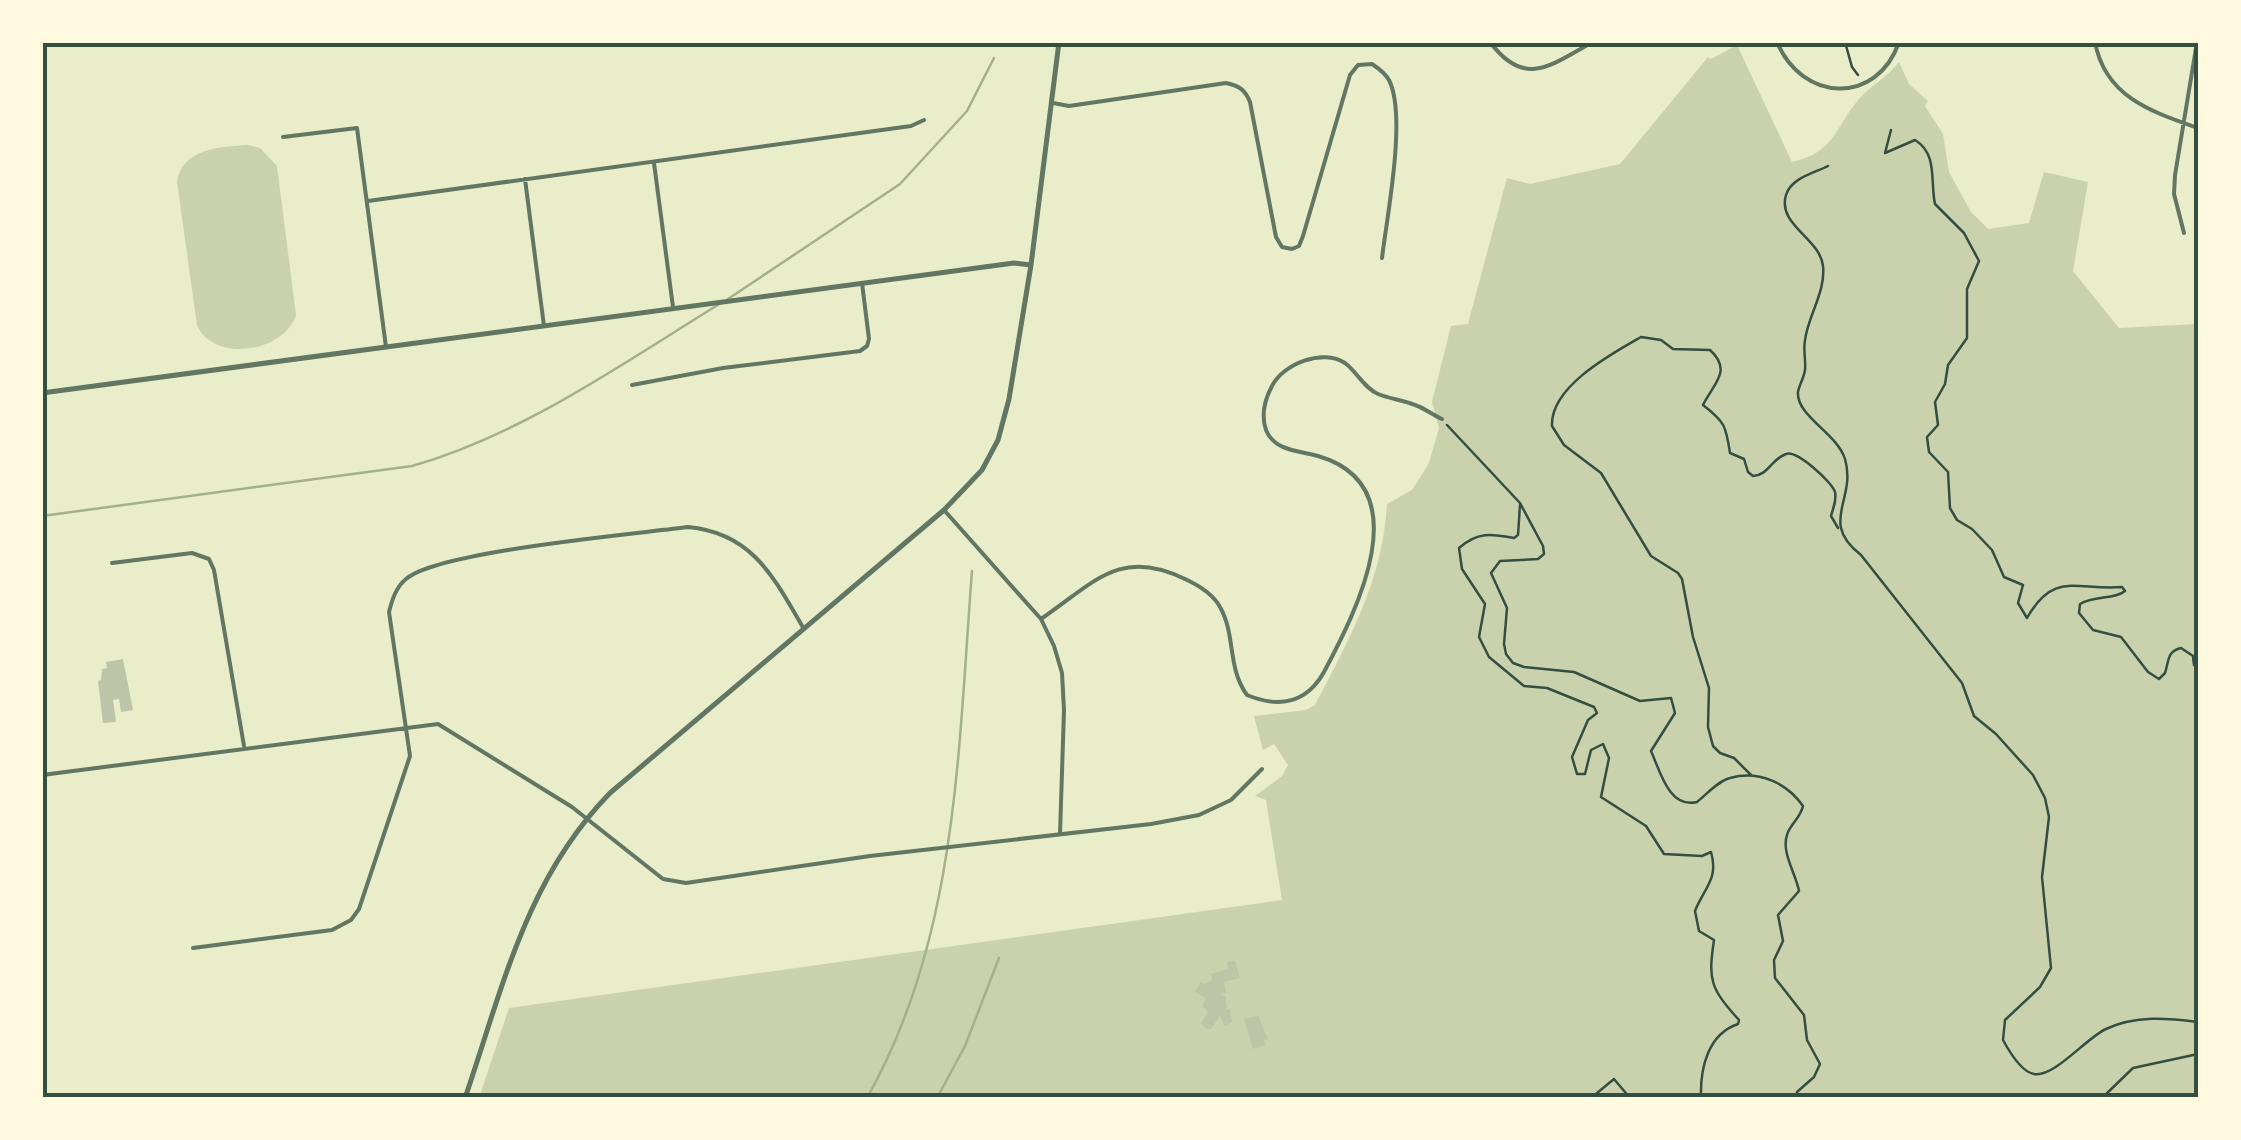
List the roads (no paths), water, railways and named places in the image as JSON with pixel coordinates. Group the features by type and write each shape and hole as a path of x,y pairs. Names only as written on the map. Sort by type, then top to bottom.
{"street":[{"path":"465,1098 529,911 561,851 586,817 944,510 982,470 998,440 1009,399 1031,265 1059,42"},
{"path":"1490,42 1520,70 1534,70 1593,42"},
{"path":"1778,42 1789,66 1799,75 1837,89 1861,85 1885,69 1899,42"},
{"path":"2095,42 2105,72 2128,98 2146,109 2198,128"},
{"path":"2184,233 2174,194 2197,42"},
{"path":"1053,103 1069,106 1226,84 1246,91 1276,237 1282,247 1292,250 1300,246 1350,74 1358,66 1372,64 1390,82 1395,110 1395,146 1382,258"},
{"path":"368,201 911,126 924,120"},
{"path":"284,137 358,128 386,348"},
{"path":"654,163 674,310"},
{"path":"525,179 544,326"},
{"path":"42,393 1014,263 1031,265"},
{"path":"632,385 723,368 860,351 869,339 862,284"},
{"path":"1040,619 1115,570 1136,564 1164,569 1210,594 1220,607 1226,621 1232,665 1246,695 1277,704 1294,701 1321,677 1350,620 1374,551 1375,528 1363,488 1348,472 1332,461 1276,443 1266,432 1264,416 1274,380 1286,368 1303,361 1343,361 1375,393 1415,404 1442,420"},
{"path":"944,510 1040,619 1054,646 1062,673 1060,835"},
{"path":"193,948 324,931 351,920 363,897 410,756 389,612 394,594 405,579 420,570 446,562 654,532 710,529 740,542 750,552 768,572 804,630"},
{"path":"112,562 192,553 209,559 244,747"},
{"path":"42,758 44,775 441,725 586,817 663,879 686,883 1199,815 1231,800 1262,769"}],"waterway":[{"path":"728,299 900,184 967,111 994,58"},
{"path":"42,516 412,466 533,416 721,303"},
{"path":"867,1098 897,1036 920,973 937,908 957,774 972,571"},
{"path":"937,1098 965,1046 999,958"}]}
